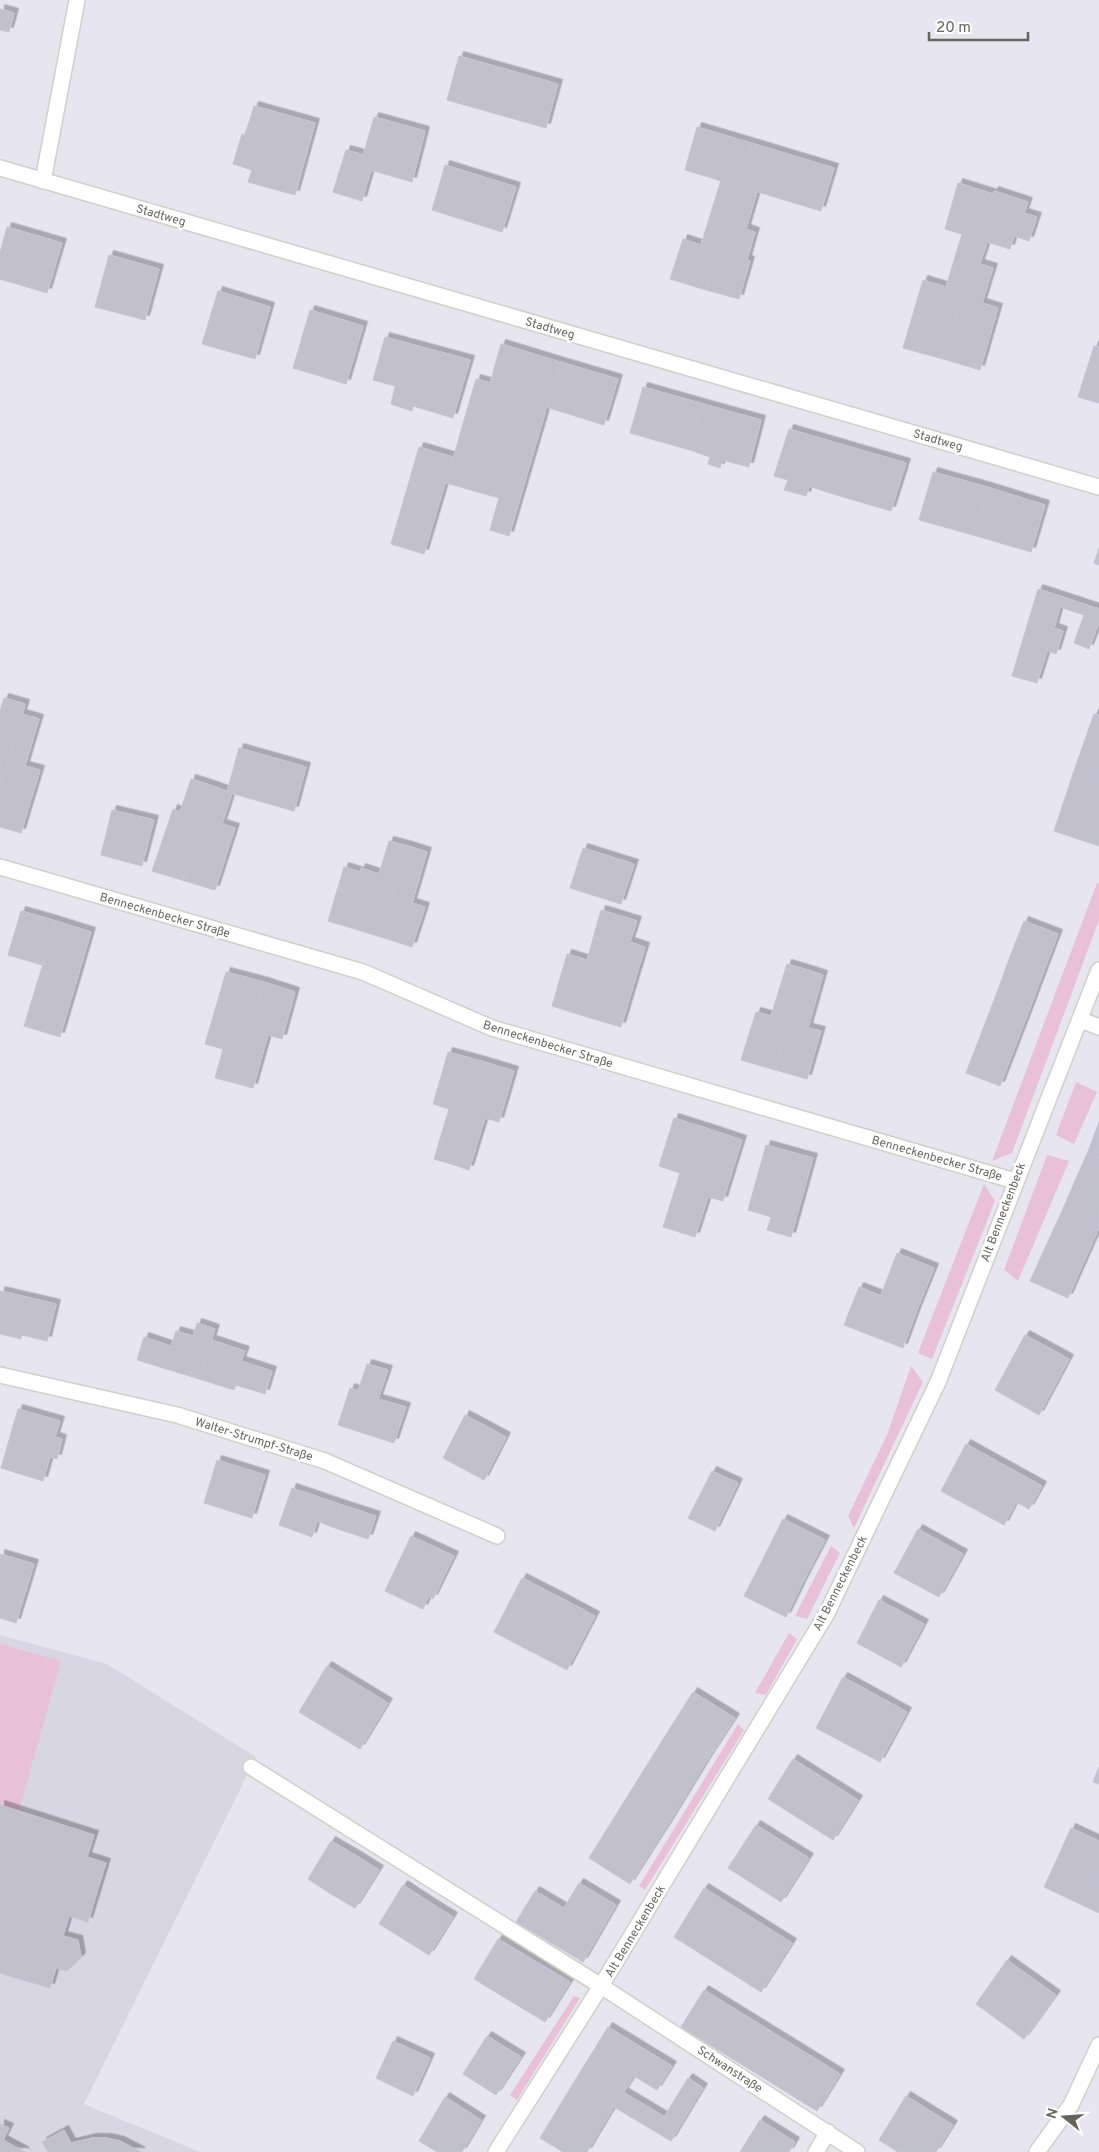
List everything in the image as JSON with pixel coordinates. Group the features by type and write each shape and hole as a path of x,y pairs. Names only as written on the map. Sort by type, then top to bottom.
{"street":[{"path":"43,181 77,0"},
{"name":"Stadtweg","path":"0,168 1099,487"},
{"name":"Benneckenbecker Straße","path":"0,867 363,972 492,1028 1015,1181"},
{"name":"Alt Benneckenbeck","path":"496,2152 602,1986 827,1613 938,1382 1099,970"},
{"path":"1081,1020 1099,1027"},
{"name":"Walter-Strumpf-Straße","path":"0,1375 177,1414 325,1461 497,1536"},
{"name":"Schwanstraße","path":"251,1766 602,1986 857,2152"},
{"path":"1037,2152 1071,2105 1099,2045"},
{"path":"816,2152 828,2132"}],"shaded area":[{"path":"1097,883 1099,883 1099,920 1012,1153 992,1161"},
{"path":"1076,1082 1097,1092 1074,1144 1056,1135"},
{"path":"1047,1155 1069,1161 1018,1281 1004,1270"},
{"path":"984,1184 995,1201 932,1359 918,1353"},
{"path":"911,1366 923,1382 854,1528 848,1516 887,1435"},
{"path":"831,1546 840,1553 807,1619 795,1616"},
{"path":"789,1633 797,1639 766,1695 755,1693"},
{"path":"0,1635 107,1664 256,1757 84,2104 200,2152 0,2152"},
{"path":"0,1644 61,1661 19,1811 0,1805"},
{"path":"738,1724 744,1730 645,1890 639,1886"},
{"path":"574,1996 580,1998 517,2100 510,2095"}],"building":[{"path":"0,9 14,13 9,32 0,30"},
{"path":"459,56 558,84 546,128 447,100"},
{"path":"254,106 315,123 295,195 248,182 252,170 233,164 242,134 245,135"},
{"path":"374,117 425,131 412,182 360,167"},
{"path":"697,127 751,143 738,186 685,170"},
{"path":"751,143 834,168 821,211 738,186"},
{"path":"346,150 364,155 360,167 371,170 362,201 333,192"},
{"path":"445,165 516,187 502,232 432,210"},
{"path":"721,180 738,186 706,290 670,279 683,239 701,245"},
{"path":"958,183 993,194 943,359 903,348 923,280 946,287 962,234 945,229"},
{"path":"738,186 757,192 746,229 755,232 747,260 750,261 739,299 706,290"},
{"path":"994,191 1028,202 1024,213 1037,217 1029,241 1014,236 1010,249 987,242 980,264 993,268 982,303 998,308 980,370 943,359"},
{"path":"7,227 62,243 47,293 0,279 0,253"},
{"path":"109,255 159,269 145,320 95,307"},
{"path":"218,291 270,307 255,359 202,344"},
{"path":"310,310 363,326 346,384 293,368"},
{"path":"385,337 429,349 412,411 391,404 395,386 373,380"},
{"path":"501,344 560,362 509,536 490,530 499,498 446,483 476,379 490,383"},
{"path":"1094,346 1099,347 1099,403 1078,397"},
{"path":"429,349 470,360 453,418 413,406"},
{"path":"560,362 618,379 604,425 546,407"},
{"path":"643,387 703,404 690,450 630,433"},
{"path":"703,404 761,420 749,467 722,460 720,468 708,464 710,457 690,450"},
{"path":"789,429 847,446 833,494 809,486 806,496 784,490 788,480 774,476"},
{"path":"847,446 906,463 891,511 833,494"},
{"path":"419,447 453,457 424,554 391,544"},
{"path":"933,472 987,487 973,535 919,520"},
{"path":"987,487 1045,505 1031,552 973,535"},
{"path":"1099,548 1099,565 1094,563"},
{"path":"1038,589 1099,609 1099,622 1089,649 1074,643 1084,615 1060,607 1054,628 1063,631 1056,654 1047,651 1037,683 1012,676"},
{"path":"4,698 25,704 0,791 0,711"},
{"path":"22,714 39,719 25,766 40,770 21,833 0,827 0,791"},
{"path":"1094,714 1099,715 1099,780 1074,771"},
{"path":"239,748 306,767 294,811 227,792"},
{"path":"1074,771 1099,780 1099,846 1054,831"},
{"path":"191,779 213,786 185,881 152,871 173,809 180,812"},
{"path":"213,786 232,793 222,824 235,828 215,890 185,881"},
{"path":"112,810 154,820 142,866 101,855"},
{"path":"389,841 408,846 381,937 328,921 344,867 360,872 361,868 379,874"},
{"path":"408,846 427,852 412,903 425,907 412,947 381,937"},
{"path":"583,848 634,864 621,904 570,888"},
{"path":"601,910 618,915 587,1017 552,1006 567,954 587,960"},
{"path":"21,911 56,921 42,965 8,955"},
{"path":"618,915 637,921 630,942 645,947 621,1027 587,1017"},
{"path":"56,921 91,932 60,1037 24,1026"},
{"path":"1024,921 1058,934 1045,968 1011,954"},
{"path":"1011,954 1045,968 1030,1008 996,995"},
{"path":"787,964 804,969 775,1070 741,1060 756,1012 771,1016"},
{"path":"804,969 823,975 808,1028 821,1031 807,1079 775,1070"},
{"path":"226,972 264,982 235,1083 215,1078 223,1049 205,1044"},
{"path":"264,982 295,992 282,1039 268,1035 253,1088 235,1083"},
{"path":"996,995 1030,1008 1000,1086 966,1073"},
{"path":"448,1052 481,1061 451,1164 434,1159 449,1109 433,1104"},
{"path":"481,1061 514,1071 499,1122 485,1118 469,1170 451,1164"},
{"path":"674,1118 709,1129 676,1231 663,1227 680,1173 659,1166"},
{"path":"1099,1122 1099,1153 1089,1149"},
{"path":"709,1129 742,1140 723,1201 708,1197 695,1237 676,1231"},
{"path":"766,1145 813,1158 791,1237 767,1230 771,1217 748,1210"},
{"path":"1089,1149 1099,1153 1098,1230 1061,1213"},
{"path":"1061,1213 1098,1230 1068,1298 1030,1281"},
{"path":"897,1253 934,1268 917,1310 881,1295"},
{"path":"859,1287 917,1310 903,1348 844,1325"},
{"path":"0,1291 56,1304 47,1341 22,1335 21,1339 0,1334"},
{"path":"197,1323 215,1329 199,1379 137,1360 144,1337 171,1346 176,1331 193,1336"},
{"path":"1025,1335 1069,1359 1039,1415 995,1390"},
{"path":"212,1340 245,1351 241,1361 272,1371 265,1394 236,1385 234,1390 199,1379"},
{"path":"367,1364 388,1370 378,1399 406,1407 394,1443 338,1425 350,1388 358,1391"},
{"path":"18,1409 60,1421 55,1437 62,1439 57,1459 50,1457 43,1481 1,1468"},
{"path":"465,1415 506,1437 484,1480 443,1458"},
{"path":"966,1444 1042,1486 1029,1509 1016,1502 1004,1525 941,1491"},
{"path":"217,1460 265,1475 252,1518 204,1503"},
{"path":"712,1471 738,1483 715,1531 688,1518"},
{"path":"292,1488 342,1505 335,1528 317,1521 312,1537 279,1525"},
{"path":"342,1505 376,1516 368,1539 335,1528"},
{"path":"783,1519 825,1540 804,1580 763,1559"},
{"path":"918,1529 963,1554 939,1597 894,1573"},
{"path":"411,1536 454,1556 433,1599 429,1596 423,1609 385,1591"},
{"path":"0,1554 34,1564 16,1623 0,1618"},
{"path":"763,1559 804,1580 786,1617 744,1596"},
{"path":"522,1578 563,1599 534,1653 494,1632"},
{"path":"563,1599 595,1616 567,1670 534,1653"},
{"path":"879,1600 924,1624 901,1667 857,1643"},
{"path":"327,1666 388,1703 360,1749 299,1712"},
{"path":"843,1677 907,1712 880,1762 816,1728"},
{"path":"693,1692 735,1718 708,1759 667,1733"},
{"path":"667,1733 708,1759 669,1823 627,1797"},
{"path":"793,1759 858,1800 833,1840 768,1799"},
{"path":"1099,1767 1099,1784 1093,1782"},
{"path":"627,1797 669,1823 651,1851 609,1826"},
{"path":"0,1805 94,1835 87,1857 106,1863 88,1922 69,1916 63,1936 78,1940 81,1957 67,1971 56,1968 50,1988 0,1973"},
{"path":"756,1825 809,1858 781,1902 728,1868"},
{"path":"609,1826 651,1851 630,1884 589,1858"},
{"path":"1071,1828 1099,1841 1099,1878 1057,1859"},
{"path":"331,1841 355,1855 331,1894 308,1879"},
{"path":"355,1855 379,1870 355,1908 331,1894"},
{"path":"1057,1859 1099,1878 1099,1913 1044,1887"},
{"path":"579,1883 616,1905 583,1962 516,1922 535,1891 564,1908"},
{"path":"403,1885 429,1902 405,1940 379,1924"},
{"path":"704,1888 792,1943 761,1992 674,1937"},
{"path":"429,1902 453,1917 429,1955 405,1940"},
{"path":"498,1939 570,1982 545,2022 474,1979"},
{"path":"1007,1960 1056,1995 1024,2039 976,2004"},
{"path":"704,1990 840,2074 817,2111 681,2027"},
{"path":"608,2027 672,2066 657,2090 634,2076 614,2107 574,2082"},
{"path":"487,2036 521,2057 496,2095 463,2074"},
{"path":"393,2041 430,2058 413,2096 376,2078"},
{"path":"688,2078 703,2088 680,2126 664,2117"},
{"path":"574,2082 614,2107 587,2152 563,2152 540,2138"},
{"path":"623,2092 680,2126 671,2141 614,2107"},
{"path":"906,2096 953,2125 936,2152 898,2152 879,2140"},
{"path":"445,2097 481,2120 462,2152 437,2152 419,2141"},
{"path":"760,2120 795,2142 789,2152 740,2152"},
{"path":"0,2124 9,2128 3,2140 25,2152 0,2152"},
{"path":"64,2130 71,2143 92,2138 106,2138 120,2141 141,2152 48,2152 42,2142"}]}
